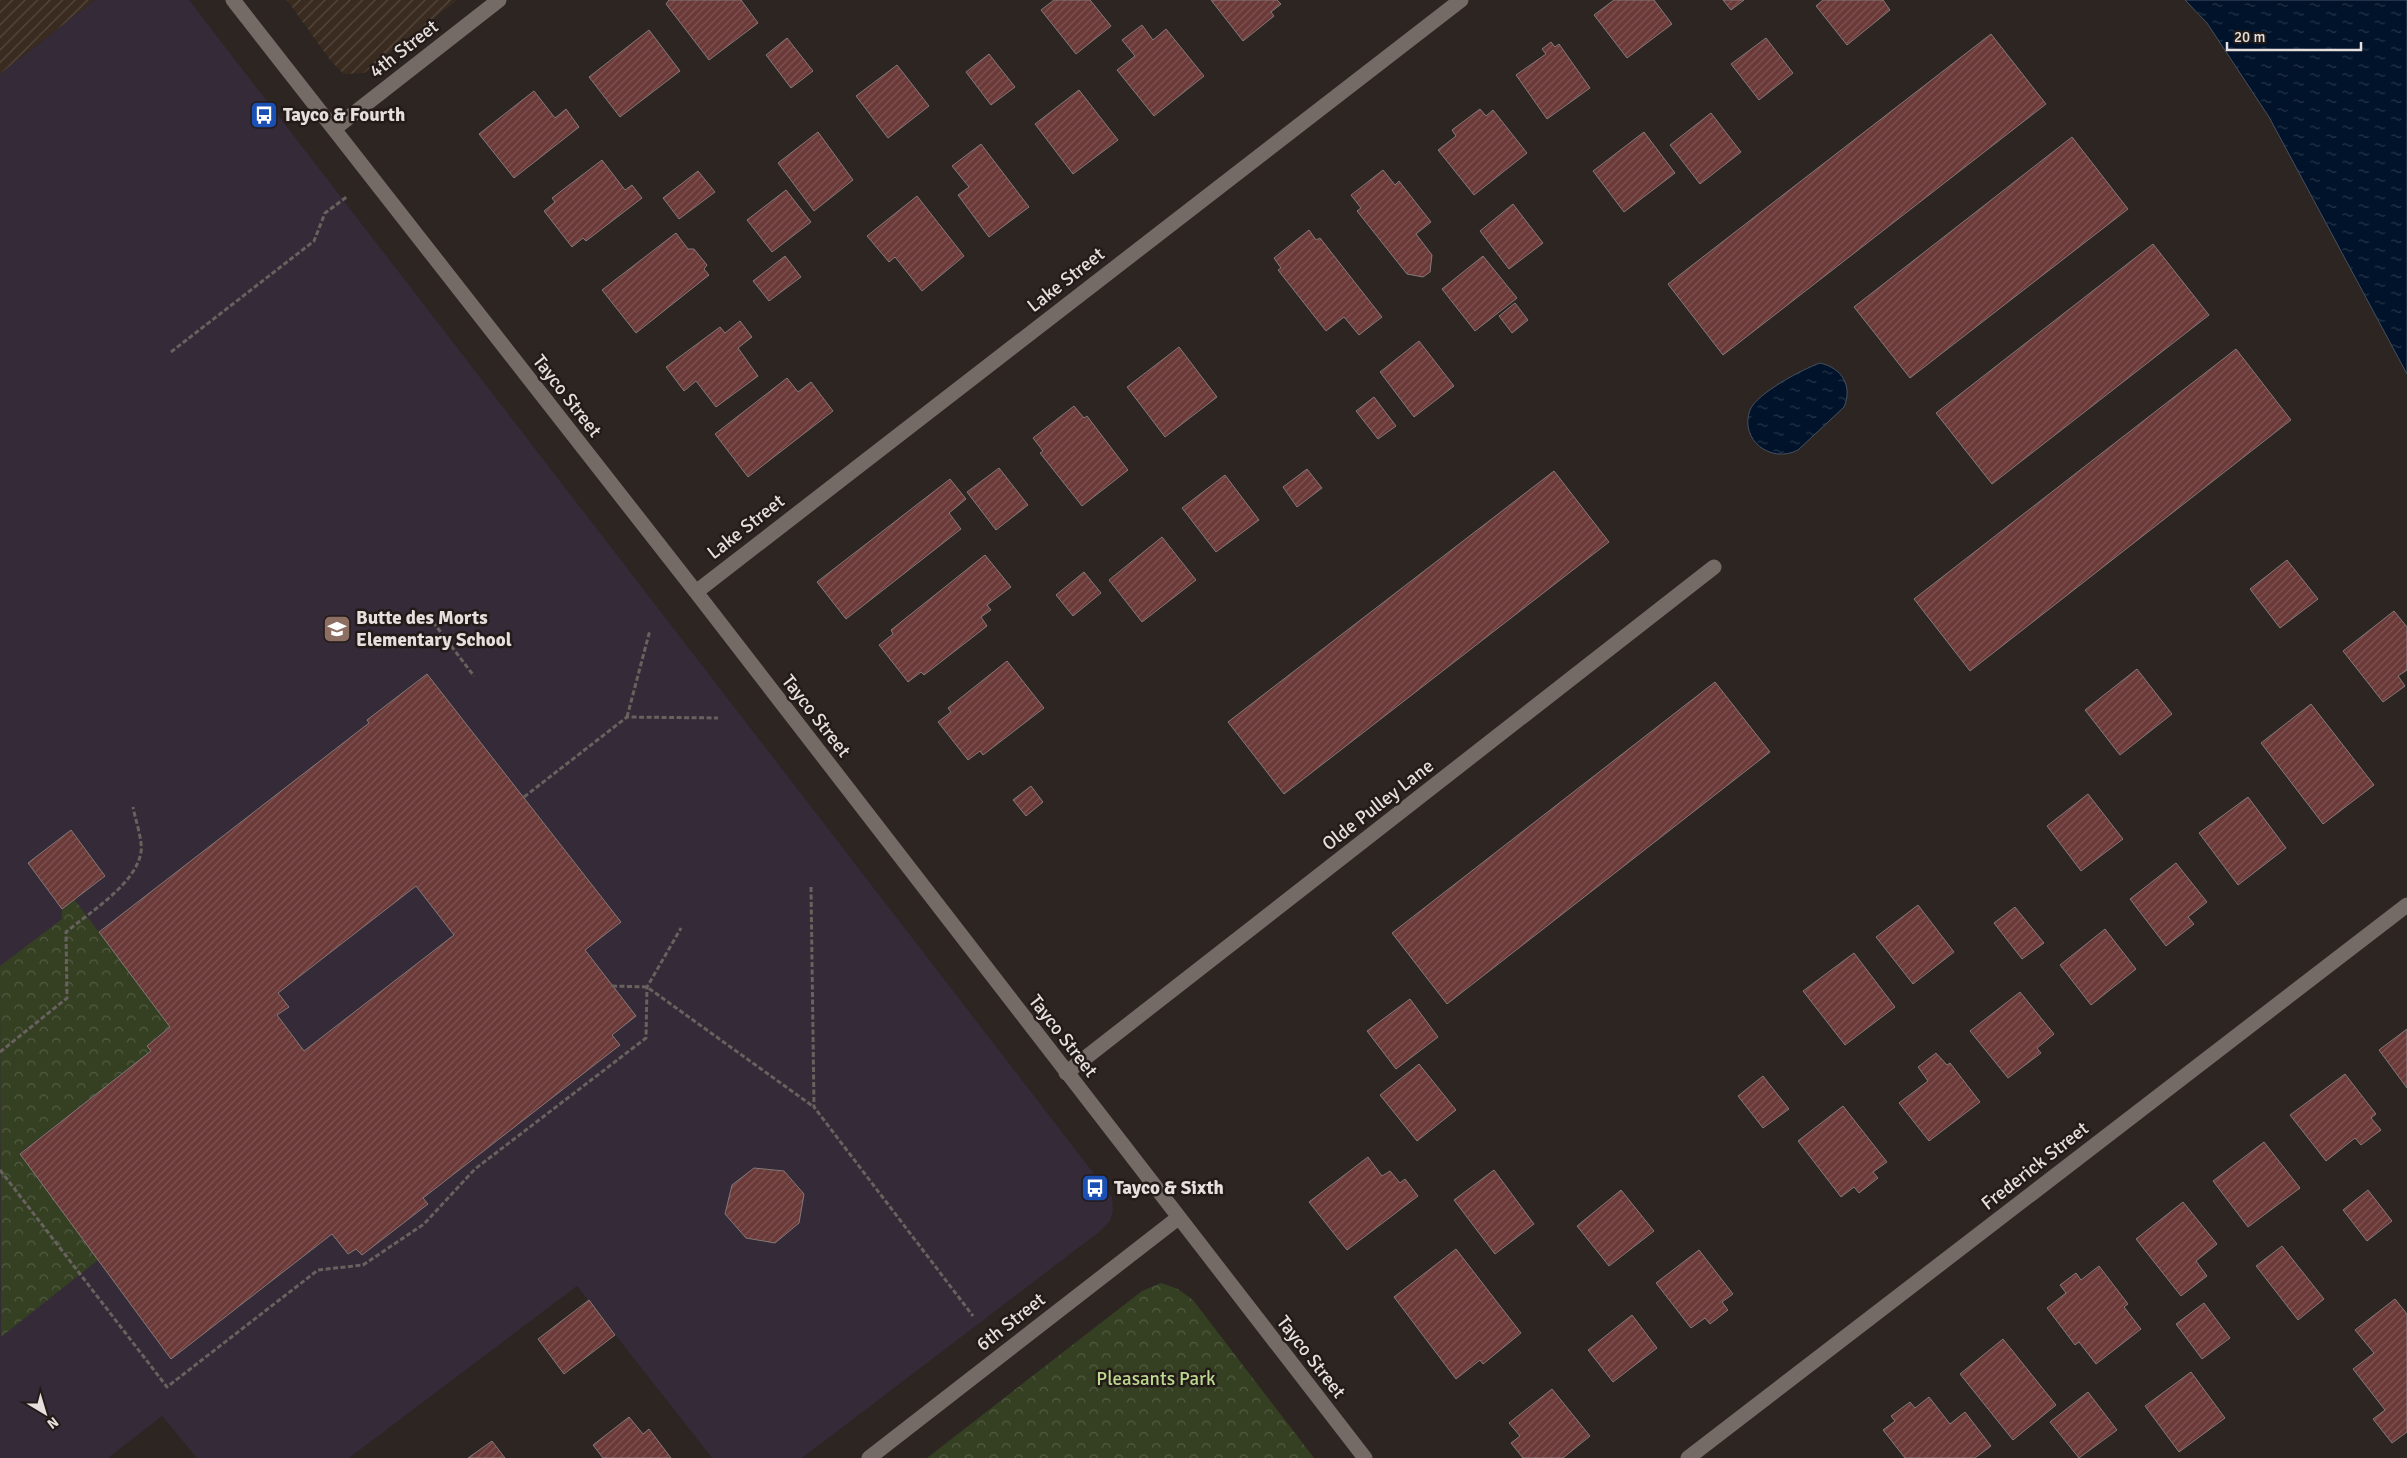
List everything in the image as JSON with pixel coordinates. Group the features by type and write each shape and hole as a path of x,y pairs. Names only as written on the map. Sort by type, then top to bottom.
{"street":[{"name":"Tayco Street","path":"233,0 696,592 1364,1458"},
{"name":"4th Street","path":"334,129 499,0"},
{"name":"Lake Street","path":"696,592 1461,0"},
{"name":"Olde Pulley Lane","path":"1066,1072 1714,567"},
{"name":"Frederick Street","path":"1688,1458 2407,905"},
{"name":"6th Street","path":"869,1458 1178,1218"}],"path":[{"path":"171,352 314,241 325,213 372,177"},
{"path":"433,622 474,676"},
{"path":"524,797 627,717 650,630"},
{"path":"627,717 718,718"},
{"path":"0,1052 67,998 66,932 115,892 135,871 142,851 133,807"},
{"path":"811,887 814,1107"},
{"path":"0,1170 167,1387 318,1270 363,1265 424,1224 475,1169 646,1038 647,987 681,928"},
{"path":"612,986 647,987 814,1107 973,1316"}],"shaded area":[{"path":"0,0 95,0 0,74"},
{"name":"Butte des Morts Elementary School","path":"95,0 189,0 1112,1197 1113,1212 1110,1221 1099,1232 802,1458 712,1458 577,1286 349,1458 197,1458 162,1416 108,1458 0,1458 0,74"},
{"path":"287,0 457,0 364,73 344,74 330,60"}],"green space":[{"path":"74,899 170,1027 147,1045 151,1051 20,1153 98,1260 1,1337 0,966 62,919 62,909"},
{"name":"Pleasants Park","path":"1161,1283 1178,1289 1193,1300 1314,1458 927,1458 1142,1291"}],"water":[{"path":"2185,0 2407,0 2407,374 2269,117 2207,23"},
{"path":"1820,363 1834,369 1844,379 1847,392 1844,407 1798,450 1788,454 1778,454 1760,446 1753,440 1749,431 1748,421 1750,410 1754,403 1781,382"}],"building":[{"path":"669,0 741,0 758,23 709,60 666,4"},
{"path":"1054,0 1090,0 1111,26 1076,54 1041,10"},
{"path":"1211,0 1277,0 1281,4 1271,12 1274,16 1243,41"},
{"path":"1614,0 1654,0 1672,24 1627,58 1594,15"},
{"path":"1723,0 1744,0 1731,10"},
{"path":"1823,0 1883,0 1890,10 1847,45 1816,6"},
{"path":"1142,25 1153,40 1166,29 1204,76 1154,116 1117,70 1135,56 1122,40"},
{"path":"649,30 680,71 620,117 589,77"},
{"path":"1991,34 2046,104 1723,355 1668,284"},
{"path":"787,38 813,71 791,88 766,55"},
{"path":"1766,38 1793,73 1759,100 1731,64"},
{"path":"1551,42 1555,47 1559,44 1590,88 1547,119 1516,75 1546,54 1542,49"},
{"path":"989,54 1015,87 991,105 966,72"},
{"path":"897,65 929,106 888,138 856,96"},
{"path":"1079,90 1118,140 1073,174 1035,124"},
{"path":"534,91 555,118 566,109 579,127 514,178 479,134"},
{"path":"1480,109 1486,116 1493,110 1527,153 1474,195 1438,150 1456,136 1452,130"},
{"path":"1711,113 1741,152 1700,184 1670,145"},
{"path":"818,132 853,180 814,211 778,163"},
{"path":"1644,132 1675,173 1624,212 1593,171"},
{"path":"2072,137 2128,209 1910,378 1854,307"},
{"path":"981,144 1029,207 989,237 958,195 969,187 952,166"},
{"path":"602,160 625,190 632,185 642,198 586,241 583,238 572,247 544,211 555,202 552,198"},
{"path":"1383,170 1395,185 1399,181 1431,222 1416,234 1432,255 1430,272 1423,277 1407,274 1357,211 1361,208 1351,195"},
{"path":"698,171 715,192 679,219 663,198"},
{"path":"786,190 811,222 772,252 747,220"},
{"path":"917,196 964,256 922,291 895,257 889,262 867,236"},
{"path":"1513,204 1543,243 1509,269 1480,231"},
{"path":"1309,230 1316,240 1320,238 1382,317 1359,335 1344,317 1326,331 1278,270 1281,268 1274,258"},
{"path":"676,233 688,249 694,249 707,265 704,269 709,275 636,333 602,290"},
{"path":"2153,244 2209,315 1992,484 1936,413"},
{"path":"785,256 801,277 769,301 753,281"},
{"path":"1483,256 1517,298 1475,331 1442,289"},
{"path":"1515,303 1528,320 1512,333 1499,316"},
{"path":"740,321 752,337 738,348 758,376 716,407 696,381 684,391 666,367 720,327 725,333"},
{"path":"1419,341 1454,386 1414,417 1380,372"},
{"path":"1179,347 1217,397 1165,437 1127,387"},
{"path":"2236,349 2291,420 1970,671 1914,599"},
{"path":"787,378 798,392 811,382 833,411 748,477 715,434"},
{"path":"1374,397 1396,426 1378,439 1356,411"},
{"path":"1074,406 1084,418 1087,416 1128,470 1082,506 1040,453 1043,451 1033,438"},
{"path":"999,468 1028,505 996,530 967,492"},
{"path":"1307,469 1322,488 1297,507 1283,487"},
{"path":"1554,471 1609,542 1284,794 1228,722"},
{"path":"1225,475 1259,520 1216,552 1182,508"},
{"path":"950,479 966,499 949,513 961,529 846,619 817,582"},
{"path":"1162,537 1196,580 1142,622 1109,580"},
{"path":"985,555 1011,587 987,605 991,610 981,617 987,626 924,675 921,672 908,682 879,645 893,634 891,630"},
{"path":"2287,560 2318,599 2280,628 2250,589"},
{"path":"1084,572 1101,593 1073,616 1056,595"},
{"path":"2394,611 2407,627 2407,670 2398,676 2405,686 2383,702 2343,651"},
{"path":"1007,661 1044,708 983,755 980,751 968,760 938,722 951,712 948,708"},
{"path":"2137,669 2172,714 2120,755 2085,710"},
{"path":"427,674 621,922 585,950 636,1016 612,1035 620,1045 423,1198 428,1204 362,1255 356,1249 348,1254 332,1234 171,1359 20,1154 151,1051 147,1046 170,1027 99,932 369,723 367,720","holes":["416,886 454,935 304,1051 277,1015 289,1007 278,993"]},
{"path":"1715,682 1770,752 1447,1004 1392,933"},
{"path":"2311,704 2374,785 2323,824 2261,743"},
{"path":"1031,786 1043,802 1026,816 1013,800"},
{"path":"2088,794 2123,839 2081,871 2047,826"},
{"path":"2248,797 2286,848 2238,885 2199,833"},
{"path":"71,830 105,876 62,909 28,863"},
{"path":"2176,863 2207,902 2188,917 2194,924 2166,946 2130,899"},
{"path":"1918,905 1954,952 1913,984 1876,937"},
{"path":"2015,907 2044,943 2022,959 1994,923"},
{"path":"2105,929 2136,969 2091,1005 2060,965"},
{"path":"1854,953 1895,1007 1845,1045 1803,991"},
{"path":"2020,992 2054,1034 2037,1048 2041,1053 2008,1078 1970,1031"},
{"path":"1410,999 1438,1037 1396,1069 1367,1031"},
{"path":"2407,1029 2407,1088 2379,1050"},
{"path":"1936,1053 1947,1065 1950,1063 1980,1102 1929,1141 1899,1103 1928,1081 1918,1067"},
{"path":"1419,1064 1456,1110 1417,1141 1380,1095"},
{"path":"2345,1074 2376,1114 2371,1118 2381,1130 2361,1145 2355,1138 2326,1161 2290,1115"},
{"path":"1763,1076 1789,1109 1763,1128 1738,1096"},
{"path":"1843,1106 1887,1162 1873,1172 1878,1178 1859,1193 1854,1187 1841,1197 1798,1141"},
{"path":"2264,1142 2300,1188 2248,1227 2213,1181"},
{"path":"1368,1157 1382,1176 1390,1171 1400,1183 1405,1179 1418,1196 1347,1250 1309,1202"},
{"path":"754,1168 784,1171 804,1194 799,1223 775,1243 746,1238 725,1214 732,1185"},
{"path":"1494,1170 1534,1224 1495,1254 1454,1200"},
{"path":"1621,1190 1654,1231 1609,1266 1577,1226"},
{"path":"2368,1190 2392,1221 2367,1241 2343,1210"},
{"path":"2183,1202 2217,1244 2196,1261 2207,1276 2181,1296 2136,1239"},
{"path":"2282,1246 2324,1299 2298,1320 2256,1266"},
{"path":"1456,1249 1521,1333 1483,1364 1480,1360 1456,1379 1394,1297"},
{"path":"1699,1250 1733,1294 1722,1302 1728,1310 1710,1324 1705,1318 1691,1328 1656,1283"},
{"path":"2099,1266 2128,1304 2124,1307 2141,1329 2096,1364 2079,1342 2075,1345 2047,1308 2066,1293 2060,1285 2076,1273 2081,1280"},
{"path":"2395,1299 2407,1314 2407,1432 2392,1443 2373,1419 2385,1410 2353,1369 2374,1353 2355,1330"},
{"path":"589,1300 615,1335 564,1374 538,1339"},
{"path":"2204,1303 2230,1338 2202,1359 2176,1324"},
{"path":"1632,1315 1657,1348 1613,1382 1588,1350"},
{"path":"2003,1339 2056,1405 2013,1440 1960,1374"},
{"path":"2191,1372 2225,1418 2179,1452 2145,1406"},
{"path":"1552,1389 1590,1436 1563,1458 1523,1458 1511,1443 1520,1436 1509,1423"},
{"path":"2088,1392 2117,1430 2079,1458 2050,1422"},
{"path":"1929,1397 1950,1424 1965,1412 1991,1446 1975,1458 1905,1458 1883,1430 1895,1421 1891,1416 1910,1402 1915,1408"},
{"path":"629,1417 643,1434 649,1429 671,1458 603,1458 593,1445"},
{"path":"492,1441 505,1458 468,1458"}],"place":[{"name":"Tayco & Fourth","path":"264,115"},
{"name":"Butte des Morts Elementary School","path":"337,629"},
{"name":"Tayco & Sixth","path":"1095,1188"}]}
